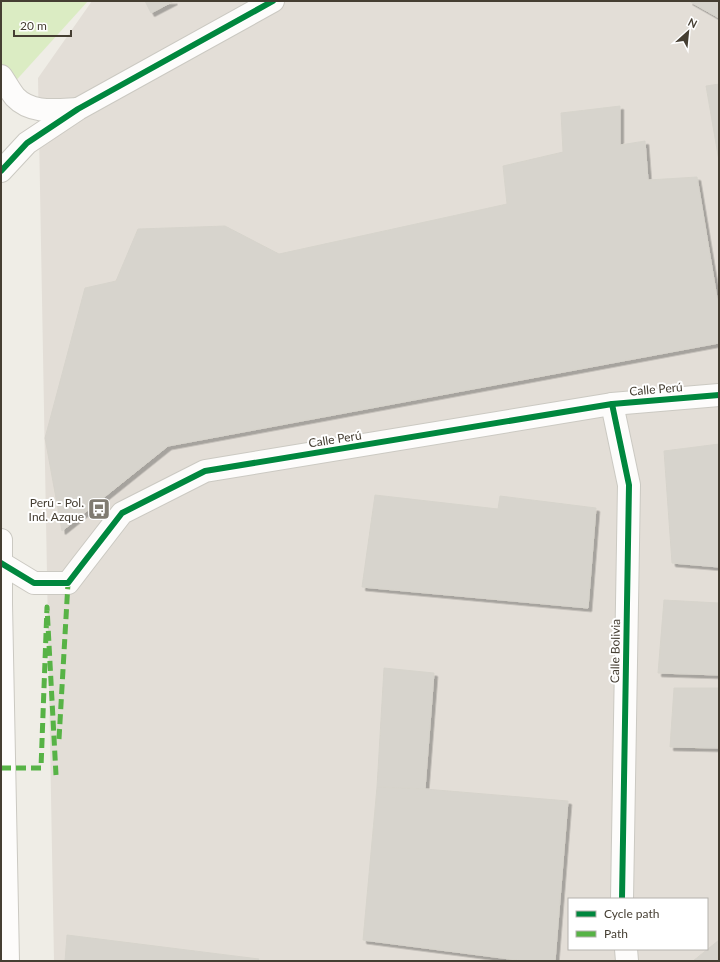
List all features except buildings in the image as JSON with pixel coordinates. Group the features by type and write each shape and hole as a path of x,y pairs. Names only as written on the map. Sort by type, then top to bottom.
{"street":[{"path":"1,171 27,143 78,109 273,1"},
{"path":"1,76 15,97 29,107 49,111 78,109"},
{"name":"Calle Perú","path":"1,563 34,583 68,583 122,513 206,471 612,404 719,395"},
{"name":"Calle Bolivia","path":"612,404 629,485 622,898"},
{"path":"1,540 8,961"},
{"path":"626,950 627,961"}],"shaded area":[{"path":"92,1 719,1 719,961 54,961 38,78"}],"green space":[{"path":"1,1 88,1 1,97"}],"marked path":[{"path":"59,739 68,583"},
{"path":"1,768 41,768 47,607 56,775"}],"cycle path":[{"path":"1,171 27,143 78,109 273,1"},
{"path":"1,563 34,583 68,583 122,513 205,471 612,404 719,395"},
{"path":"612,404 629,485 622,898"}],"place":[{"name":"Perú - Pol. Ind. Azque","path":"99,509"}]}
